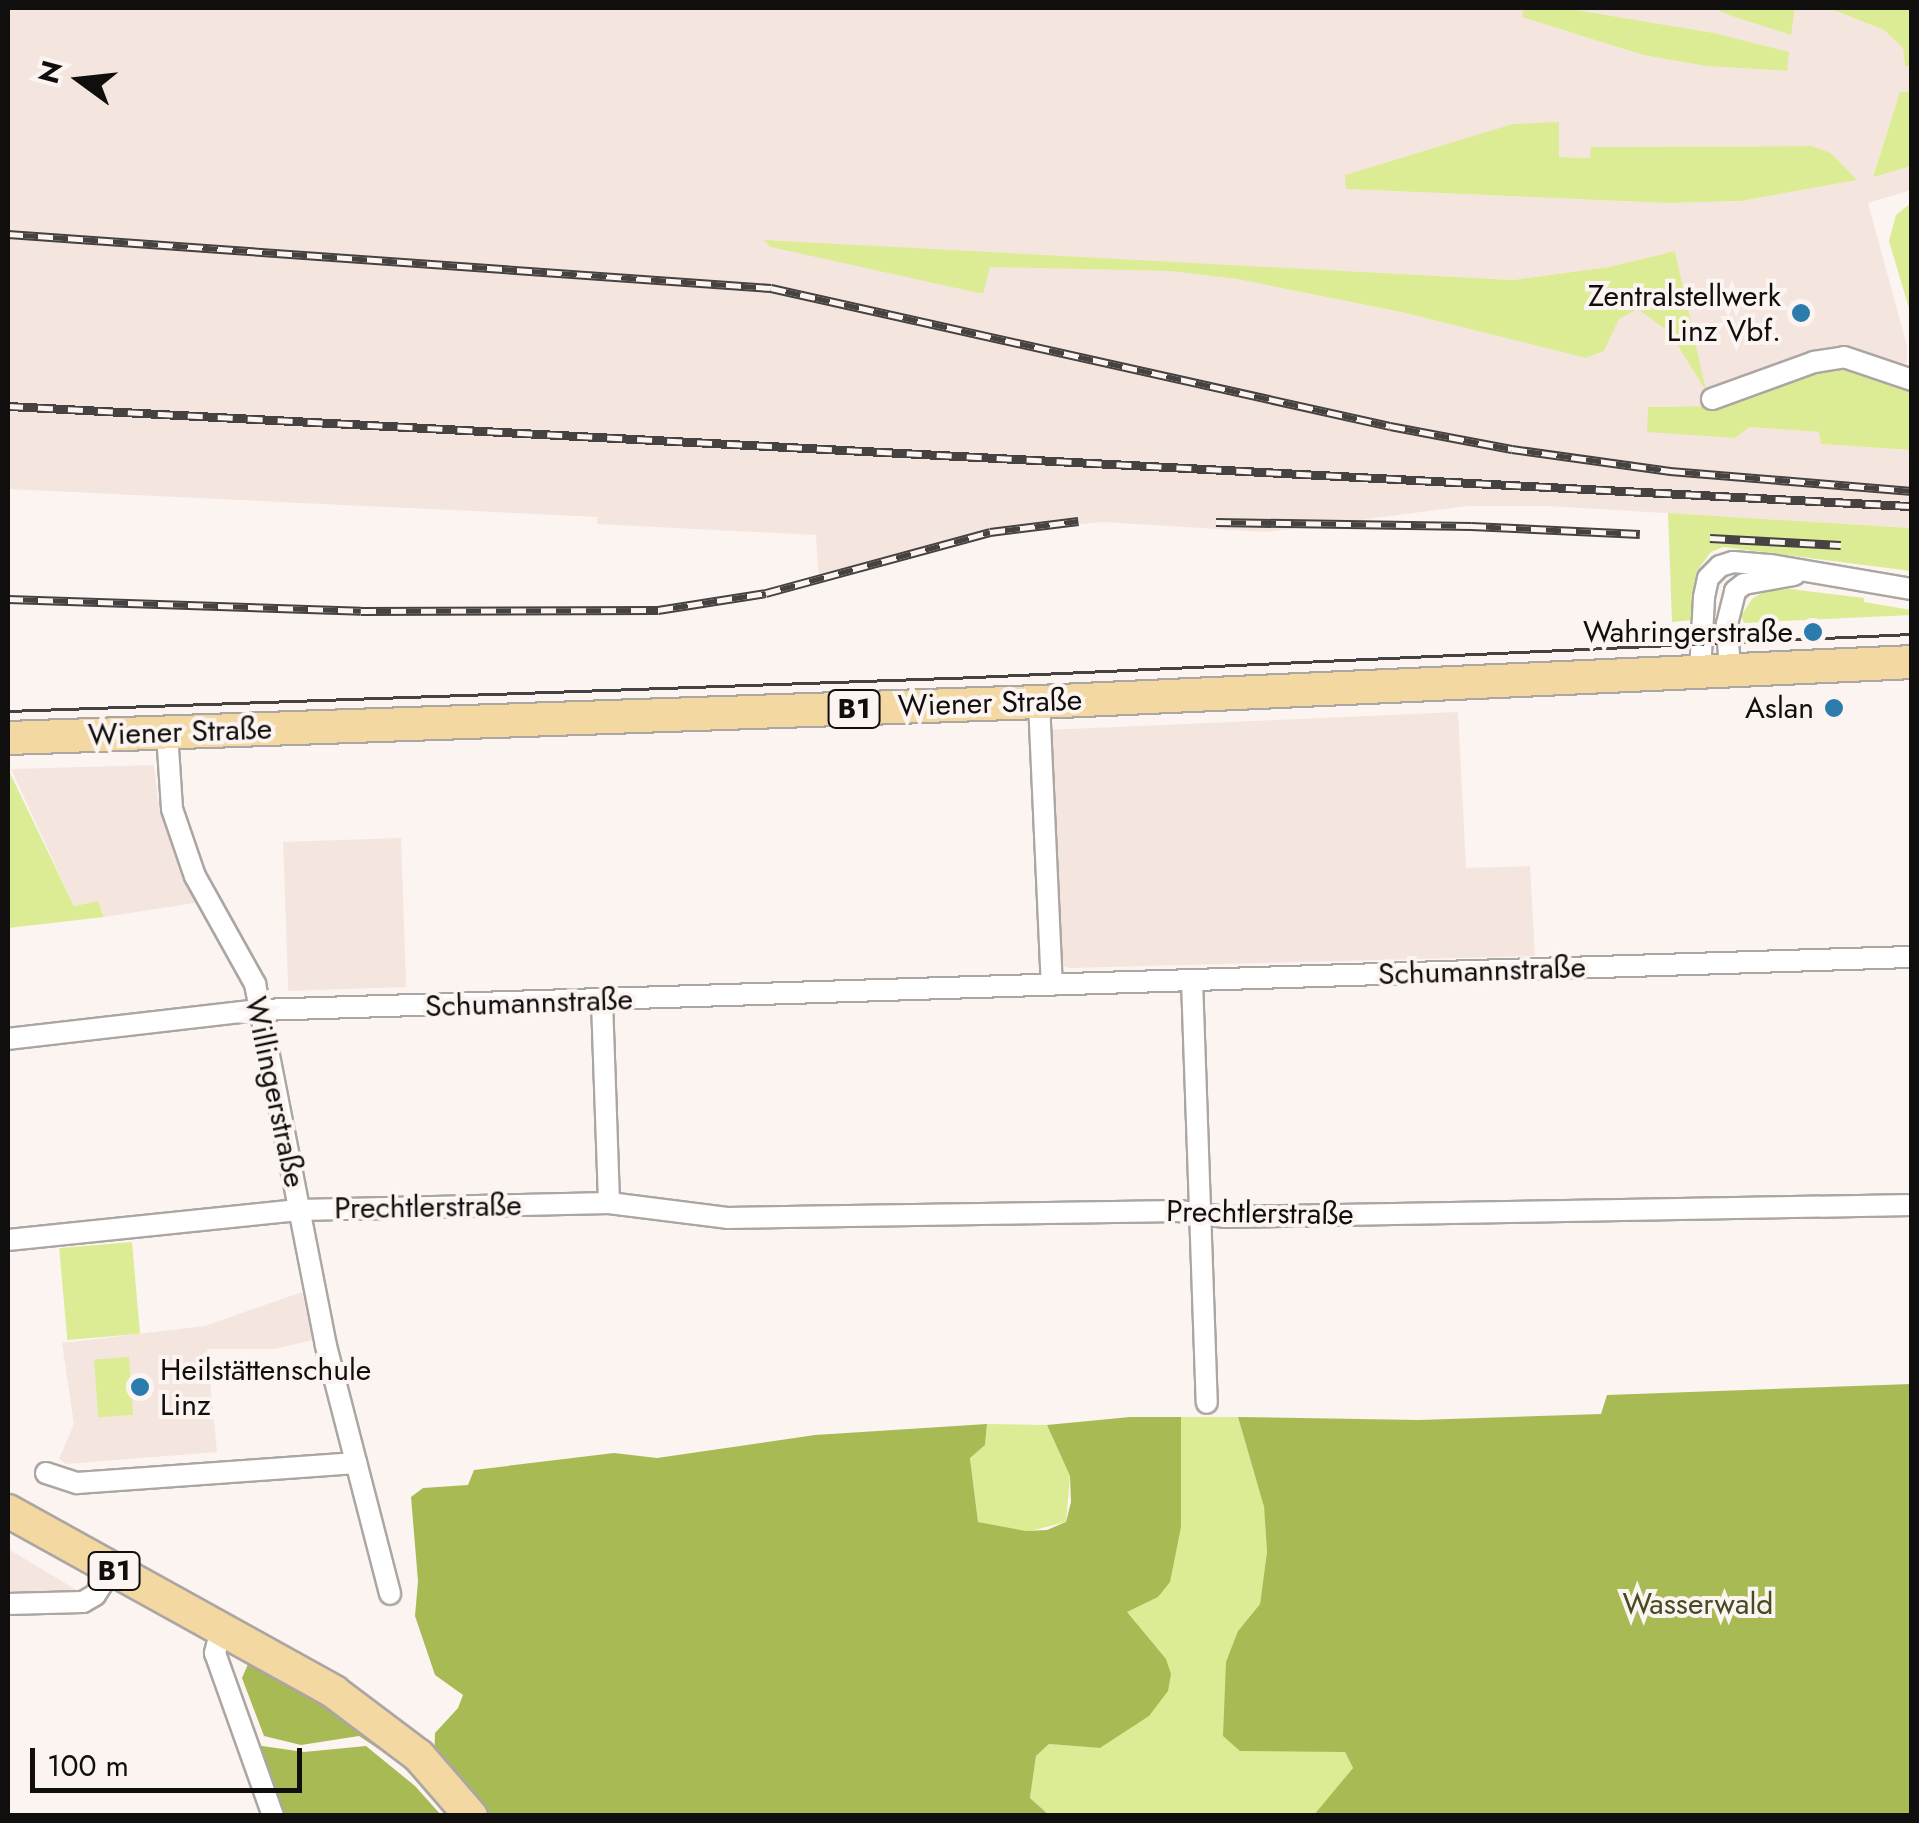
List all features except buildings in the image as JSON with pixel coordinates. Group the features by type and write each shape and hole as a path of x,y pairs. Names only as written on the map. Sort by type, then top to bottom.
{"main road":[{"name":"Wiener Straße","path":"8,738 1039,702 1912,662"},
{"name":"B1","path":"8,1511 334,1692 396,1735 471,1816"}],"street":[{"path":"1712,398 1814,362 1844,357 1912,380"},
{"path":"1715,671 1704,596 1714,571 1733,562 1912,589"},
{"path":"1715,671 1736,591 1768,578 1810,574"},
{"path":"1039,702 1052,985"},
{"name":"Willingerstraße","path":"167,733 172,809 195,876 255,984 326,1346 390,1594"},
{"name":"Schumannstraße","path":"8,1040 260,1010 1912,958"},
{"path":"1192,980 1206,1403"},
{"path":"602,1001 609,1203"},
{"name":"Prechtlerstraße","path":"8,1240 300,1210 609,1203 727,1218 1912,1204"},
{"path":"46,1473 77,1483 356,1463"},
{"path":"8,1604 83,1602 96,1595 111,1570"},
{"path":"221,1629 214,1653 274,1816"}],"shaded area":[{"path":"8,8 1524,8 1522,17 1643,55 1706,66 1786,71 1788,52 1714,33 1564,8 1713,8 1790,35 1795,8 1828,8 1884,30 1903,48 1905,65 1911,66 1911,92 1900,93 1873,176 1911,166 1911,190 1868,203 1907,346 1907,363 1706,391 1710,406 1649,407 1647,431 1735,438 1750,427 1819,432 1822,444 1911,450 1911,528 1549,506 1468,506 1266,532 1103,522 998,532 819,583 816,535 597,524 597,517 8,489","holes":["1559,123 1559,157 1590,158 1592,147 1812,146 1831,153 1856,180 1741,201 1668,203 1346,189 1346,175","765,241 1513,280 1609,267 1675,251 1704,387 1671,333 1638,309 1619,319 1604,351 1586,358 1401,312 1237,279 1169,271 990,266 982,294"]},
{"path":"1458,712 1466,868 1530,866 1535,956 1069,968 1060,965 1047,730"},
{"path":"154,765 158,800 201,902 104,917 98,901 74,906 11,769"},
{"path":"401,838 406,987 288,991 283,842"},
{"name":"Heilstättenschule Linz","path":"302,1292 313,1340 274,1349 207,1349 217,1452 66,1464 59,1459 74,1424 62,1343 205,1326"},
{"path":"8,1549 75,1589 73,1595 8,1596"}],"green space":[{"path":"1524,8 1564,8 1714,33 1789,52 1787,71 1706,66 1643,55 1522,17"},
{"path":"1713,8 1795,8 1791,35 1732,16"},
{"path":"1828,8 1911,8 1911,66 1905,66 1903,48 1884,30"},
{"path":"1900,92 1911,92 1911,166 1873,177"},
{"path":"1559,122 1559,157 1590,158 1591,147 1812,146 1831,153 1857,180 1741,201 1668,203 1346,189 1345,175 1513,124"},
{"path":"1911,203 1911,315 1889,241 1896,215"},
{"path":"763,240 1513,280 1609,267 1675,251 1706,391 1670,333 1638,309 1619,319 1604,351 1586,358 1401,312 1237,279 1169,271 990,267 983,294 771,247"},
{"path":"1837,364 1911,390 1911,450 1821,444 1819,432 1750,427 1735,438 1647,432 1648,407 1710,406"},
{"path":"1668,513 1911,528 1911,571 1723,547 1711,552 1696,572 1693,620 1672,622"},
{"path":"1790,589 1864,598 1864,602 1911,610 1911,615 1744,623 1741,616 1752,599 1765,591"},
{"path":"8,769 74,906 98,901 104,917 8,928"},
{"path":"132,1242 140,1334 67,1340 59,1248"},
{"path":"129,1357 133,1415 98,1417 94,1359"},
{"name":"Wasserwald","path":"1911,1384 1911,1815 1314,1815 1353,1768 1345,1752 1240,1751 1223,1736 1226,1662 1238,1631 1260,1604 1267,1552 1264,1507 1238,1417 1419,1420 1601,1414 1607,1395"},
{"path":"1130,1417 1181,1417 1181,1527 1170,1582 1158,1597 1127,1612 1166,1659 1171,1674 1168,1691 1149,1716 1100,1748 1049,1744 1036,1756 1030,1798 1049,1815 481,1815 434,1762 435,1733 458,1708 463,1695 435,1675 415,1616 418,1581 411,1497 423,1488 468,1485 474,1470 614,1453 657,1458 815,1435 987,1424 985,1445 970,1458 978,1522 1026,1531 1047,1530 1066,1522 1071,1502 1070,1476 1047,1425"},
{"path":"1181,1417 1238,1417 1264,1507 1267,1552 1260,1604 1238,1631 1312,1750 1345,1752 1353,1768 1314,1816 1049,1815 1030,1798 1036,1756 1049,1744 1100,1748 1148,1716 1136,1623 1126,1612 1158,1597 1181,1527"},
{"path":"987,1424 1047,1425 1070,1476 1066,1522 1026,1532 978,1522 970,1457 985,1445"},
{"path":"257,1663 371,1731 459,1815 448,1815 401,1764 359,1736 301,1745 264,1736 242,1678 248,1664"},
{"path":"255,1745 304,1752 366,1746 415,1786 441,1815 281,1815"}],"tram line":[{"path":"8,711 975,677 1912,634"}],"railway":[{"path":"8,234 771,288 1390,426 1512,449 1670,471 1912,491"},
{"path":"8,406 1912,506"},
{"path":"8,599 361,611 658,610 766,593 990,532 1078,521"},
{"path":"1216,522 1471,526 1640,534"},
{"path":"1710,538 1841,545"}],"place":[{"name":"Zentralstellwerk Linz Vbf.","path":"1801,313"},
{"name":"Wahringerstraße","path":"1813,632"},
{"name":"Aslan","path":"1834,708"},
{"name":"Heilstättenschule Linz","path":"140,1387"}]}
